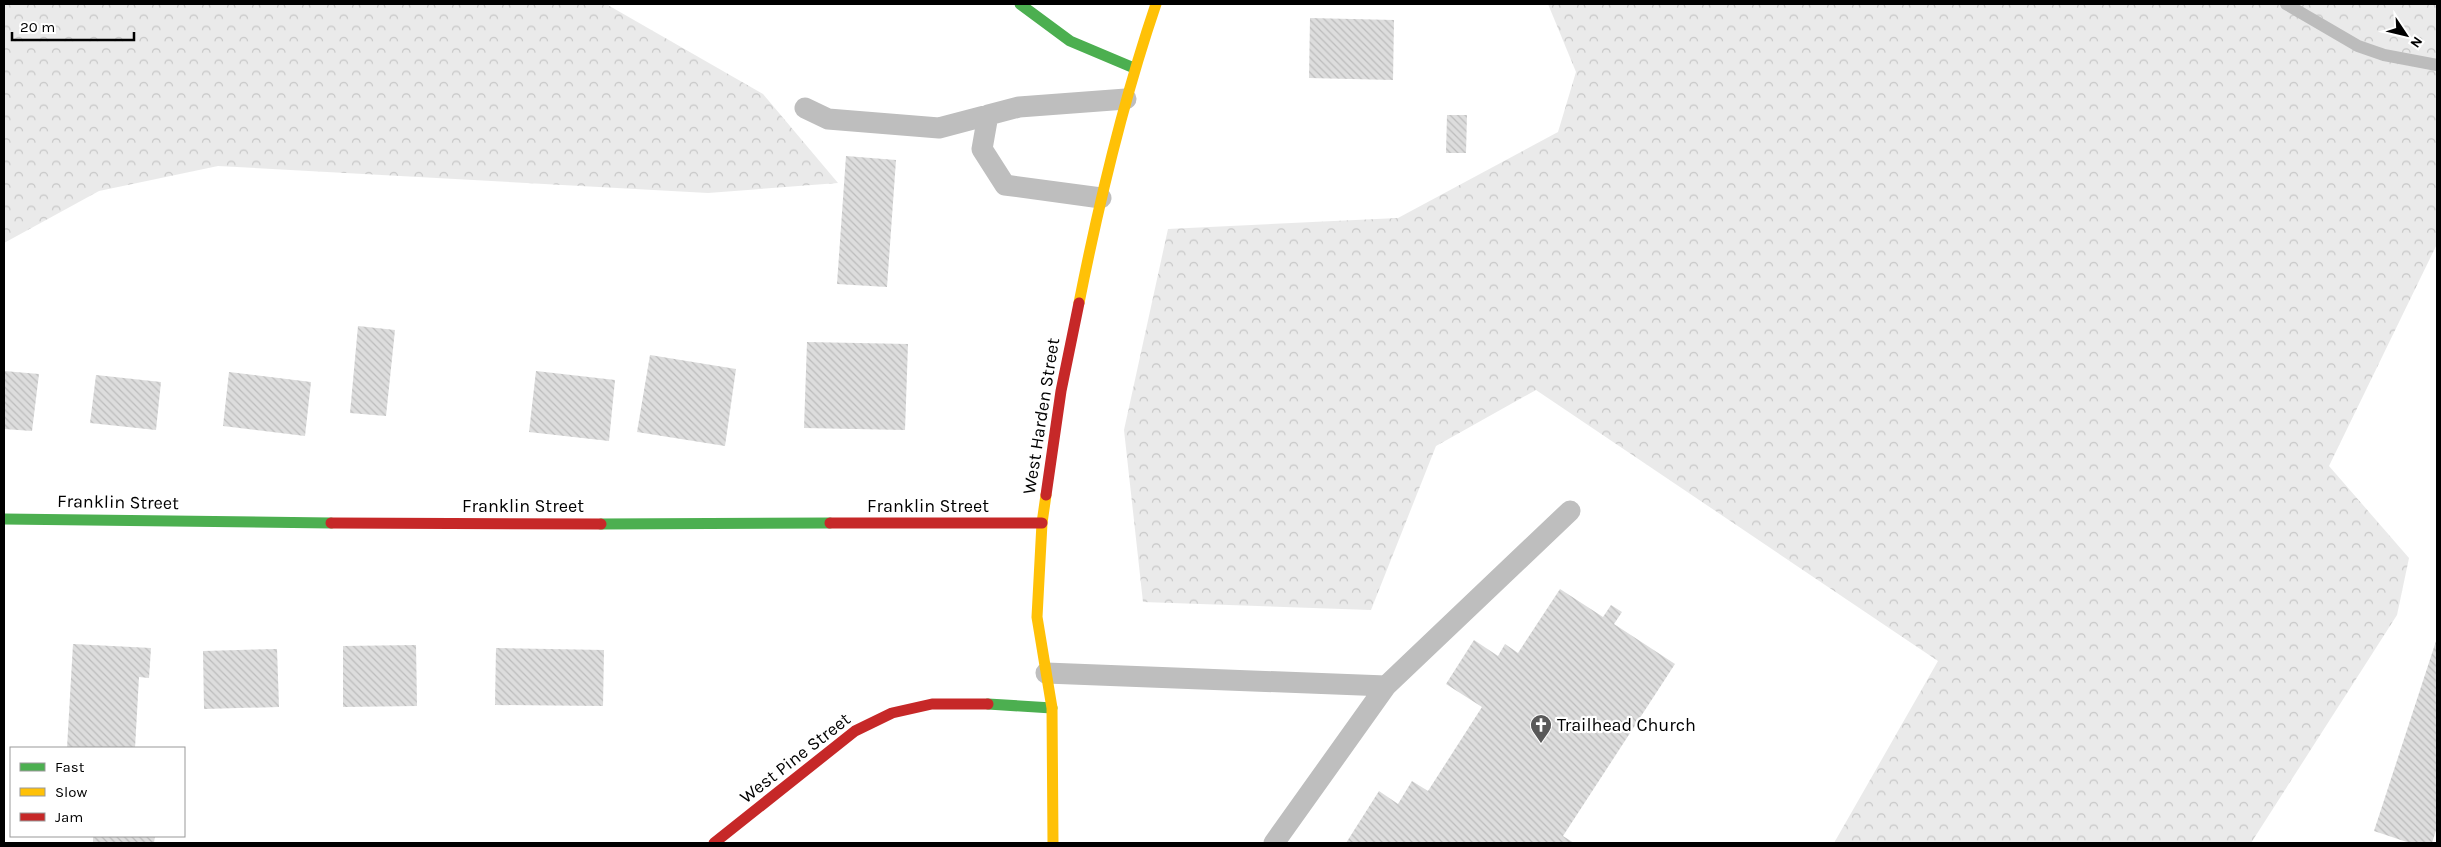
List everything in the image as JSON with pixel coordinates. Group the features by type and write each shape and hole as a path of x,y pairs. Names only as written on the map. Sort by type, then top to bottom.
{"street":[{"path":"1020,4 1070,41 1134,68"},
{"name":"West Harden Street","path":"1052,843 1052,708 1037,617 1042,523 1061,391 1101,198 1134,68 1156,4"},
{"name":"Franklin Street","path":"4,519 463,524 1042,523"},
{"name":"West Pine Street","path":"724,841 855,731 892,713 941,704 1052,708"}],"lane":[{"path":"805,108 828,118 939,128 1019,107 1126,100"},
{"path":"988,115 982,149 1005,185 1101,198"},
{"path":"1274,843 1386,686 1570,511"},
{"path":"1046,673 1386,686"}],"green space":[{"path":"4,4 606,4 763,94 838,183 708,193 218,166 99,191 4,243"},
{"path":"1548,4 2437,4 2437,244 2329,466 2409,558 2397,615 2251,843 1834,843 1938,661 1536,390 1436,446 1371,610 1143,602 1124,430 1168,229 1398,218 1558,132 1576,72"}],"building":[{"path":"1310,18 1394,20 1393,80 1309,78"},
{"path":"1447,115 1467,115 1466,153 1446,153"},
{"path":"846,156 896,160 887,287 837,284"},
{"path":"358,326 395,330 386,416 350,413"},
{"path":"807,342 908,344 905,430 804,428"},
{"path":"650,355 736,369 725,446 637,432"},
{"path":"4,371 39,374 32,431 4,429"},
{"path":"536,371 615,380 609,441 529,432"},
{"path":"229,372 311,382 305,436 223,426"},
{"path":"96,375 161,382 156,430 90,423"},
{"name":"Trailhead Church","path":"1560,589 1603,617 1611,605 1622,612 1614,624 1675,664 1563,836 1574,843 1346,843 1379,791 1398,804 1412,781 1428,791 1482,707 1446,684 1474,640 1498,656 1505,644 1518,653"},
{"path":"2437,638 2437,827 2432,843 2410,843 2374,831"},
{"path":"73,644 151,648 149,678 139,677 135,747 67,747"},
{"path":"416,645 417,706 343,707 343,646"},
{"path":"496,648 604,650 603,706 495,705"},
{"path":"277,649 279,707 204,709 203,651"},
{"path":"93,837 155,837 154,843 93,843"}],"waterway":[{"path":"2286,4 2358,46 2384,55 2437,65"}],"traffic: fast":[{"path":"1020,4 1070,41 1134,68"},
{"path":"4,519 331,523"},
{"path":"601,524 830,523"},
{"path":"988,704 1052,708"}],"traffic: slow":[{"path":"1079,303 1113,152 1133,77 1156,4"},
{"path":"1046,495 1042,523 1037,617 1052,708 1053,843"}],"traffic: jam":[{"path":"1046,495 1061,391 1079,303"},
{"path":"331,523 601,524"},
{"path":"830,523 1042,523"},
{"path":"714,843 855,731 892,713 932,704 988,704"}],"place":[{"name":"Trailhead Church","path":"1541,744"}]}
